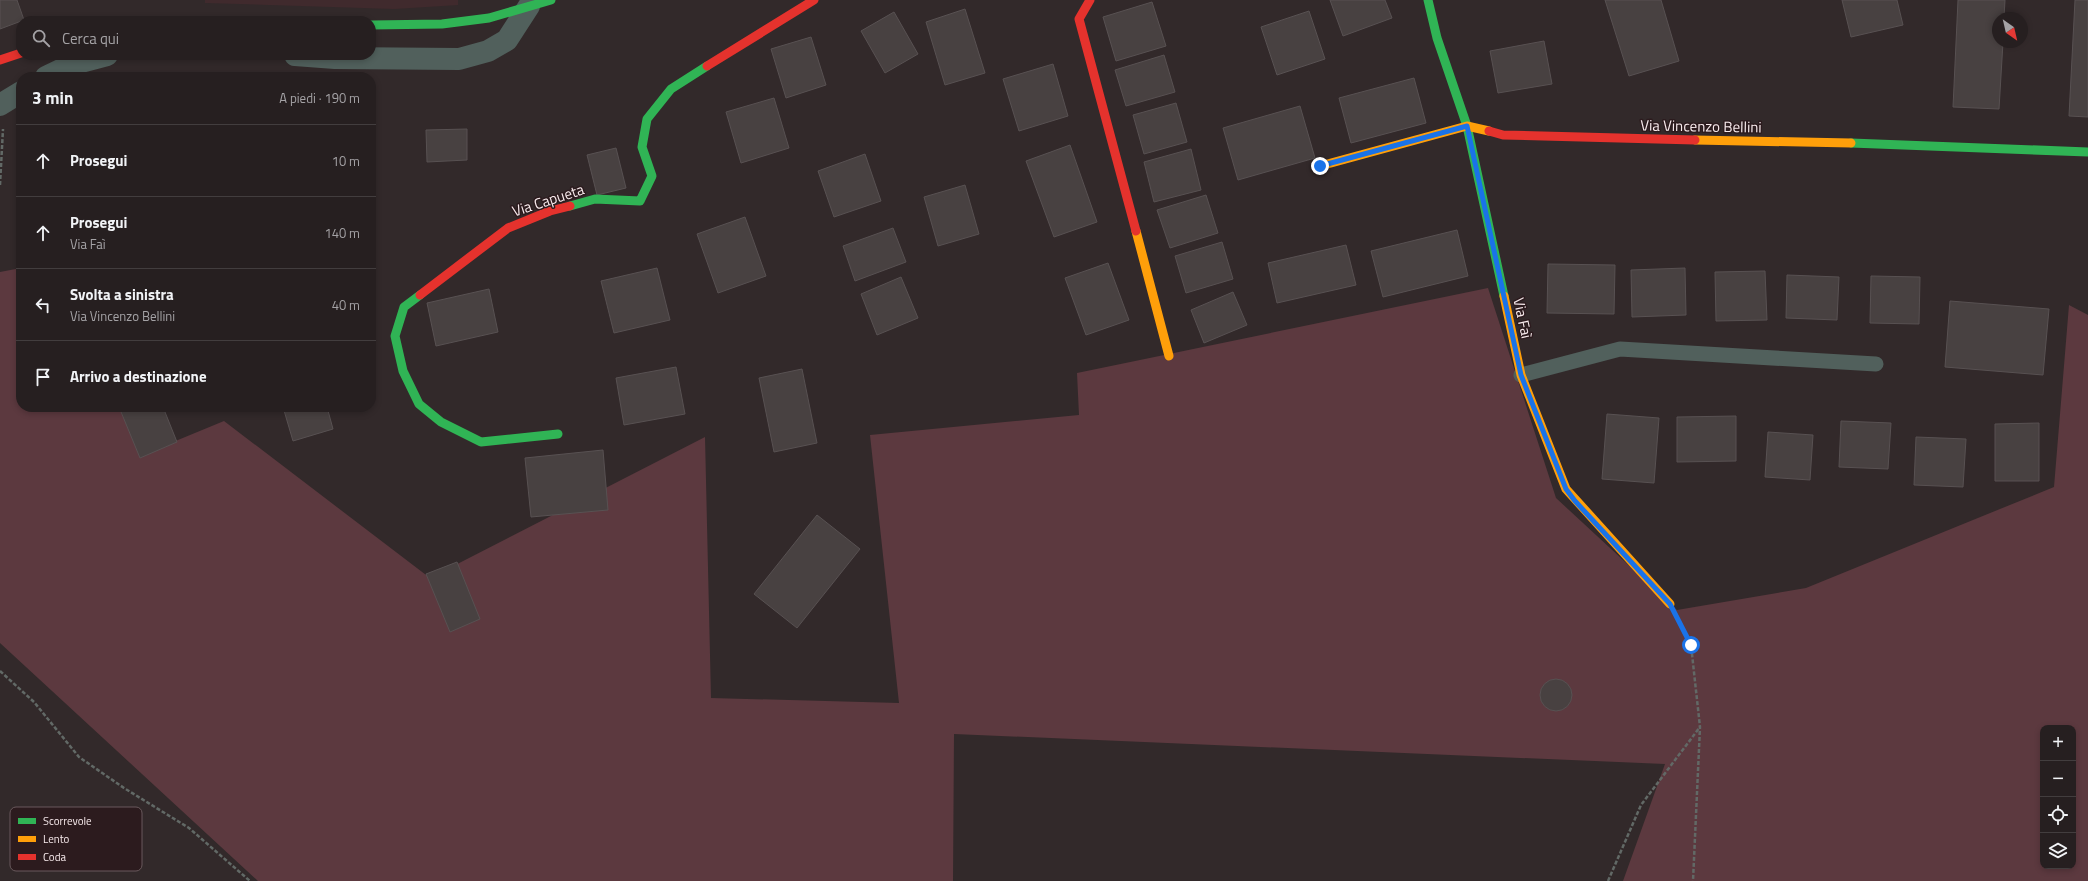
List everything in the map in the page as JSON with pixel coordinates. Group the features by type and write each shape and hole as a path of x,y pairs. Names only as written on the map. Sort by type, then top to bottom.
{"street":[{"path":"376,25 442,24 489,18 551,0"},
{"name":"Via Capueta","path":"558,434 480,442 441,422 419,404 403,371 395,336 404,307 508,228 550,211 595,199 640,201 652,176 642,147 647,119 672,89 814,0"},
{"path":"1090,0 1079,19 1169,356"},
{"name":"Via Faì","path":"1428,0 1437,38 1467,126 1521,375 1566,489 1575,501 1670,604"},
{"path":"376,58 459,59 488,51 507,40 530,6"},
{"path":"0,60 16,55"},
{"path":"56,72 73,64 88,60"},
{"path":"1320,166 1467,126"},
{"name":"Via Vincenzo Bellini","path":"1467,126 1502,136 1958,146 2088,152"}],"lane":[{"path":"1521,375 1620,349 1876,364"}],"path":[{"path":"0,185 9,100"},
{"path":"1670,604 1691,645 1700,727 1693,881"},
{"path":"0,671 34,702 79,757 124,788 189,828 250,881"},
{"path":"1608,881 1641,805 1700,727"}],"shaded area":[{"path":"205,0 458,0 458,5 394,9 205,3"},
{"path":"16,269 16,412 136,412 144,454 224,421 430,578 705,437 711,698 899,703 870,435 1079,415 1077,373 1488,288 1556,498 1677,610 1806,588 2054,487 2069,305 2088,315 2088,881 1623,881 1665,764 954,734 953,881 258,881 0,643 0,272"}],"building":[{"path":"0,0 17,0 23,16 16,16 16,23 0,29"},
{"path":"1330,0 1385,0 1392,18 1343,36"},
{"path":"1605,0 1661,0 1679,61 1629,76"},
{"path":"1842,0 1897,0 1903,25 1851,37"},
{"path":"1958,0 2005,0 2004,12 1992,12 1992,48 2003,48 1999,109 1953,107"},
{"path":"2075,0 2088,0 2088,117 2069,116"},
{"path":"1152,2 1166,46 1116,61 1103,17"},
{"path":"965,9 985,73 945,85 926,22"},
{"path":"1309,11 1325,59 1277,75 1261,27"},
{"path":"894,12 918,54 885,73 861,31"},
{"path":"811,37 826,85 786,98 771,49"},
{"path":"1544,41 1552,84 1498,93 1490,51"},
{"path":"1164,55 1175,92 1126,106 1115,70"},
{"path":"1053,64 1068,116 1019,131 1003,79"},
{"path":"1414,78 1426,123 1351,143 1339,98"},
{"path":"774,98 789,148 741,163 726,112"},
{"path":"1176,103 1187,142 1144,154 1133,115"},
{"path":"1300,106 1315,158 1238,180 1223,128"},
{"path":"467,129 467,160 427,162 426,130"},
{"path":"1070,145 1097,222 1054,237 1026,161"},
{"path":"616,148 626,188 597,195 587,155"},
{"path":"1191,149 1201,190 1154,202 1144,162"},
{"path":"865,154 881,201 834,217 818,171"},
{"path":"965,185 979,234 938,246 924,197"},
{"path":"1206,195 1218,233 1170,248 1157,210"},
{"path":"745,217 766,276 718,293 697,234"},
{"path":"893,228 906,262 855,281 843,246"},
{"path":"1457,230 1468,276 1383,297 1371,251"},
{"path":"1222,242 1233,279 1186,293 1175,256"},
{"path":"1346,245 1356,285 1277,303 1268,263"},
{"path":"1108,263 1129,320 1086,335 1065,278"},
{"path":"1548,264 1615,265 1614,314 1547,313"},
{"path":"657,268 670,320 614,333 601,281"},
{"path":"1685,268 1686,315 1632,317 1631,270"},
{"path":"1765,271 1767,320 1716,321 1715,272"},
{"path":"1787,275 1839,277 1837,320 1786,318"},
{"path":"1871,276 1920,277 1919,324 1870,323"},
{"path":"901,277 918,318 877,335 861,294"},
{"path":"489,289 498,332 436,346 427,303"},
{"path":"1233,292 1247,325 1204,343 1191,310"},
{"path":"1950,301 2049,309 2043,375 1945,367"},
{"path":"676,367 685,414 624,425 616,378"},
{"path":"802,369 817,443 774,452 759,378"},
{"path":"121,412 165,412 177,442 140,458"},
{"path":"284,412 328,412 333,429 293,441"},
{"path":"1607,414 1659,418 1654,483 1602,479"},
{"path":"1736,416 1736,461 1677,462 1677,417"},
{"path":"1841,421 1891,423 1888,469 1839,467"},
{"path":"2039,423 2039,481 1995,481 1995,424"},
{"path":"1768,432 1813,435 1810,480 1765,477"},
{"path":"1916,437 1966,439 1963,487 1914,485"},
{"path":"603,450 608,510 531,517 525,458"},
{"path":"817,515 860,549 797,628 754,594"},
{"path":"457,562 480,619 450,632 426,574"},
{"path":"1553,679 1559,679 1569,686 1572,695 1571,701 1565,708 1559,711 1553,711 1543,704 1540,698 1540,692 1547,682"}],"traffic: fast":[{"path":"376,25 442,24 489,18 551,0"},
{"path":"1428,0 1437,38 1467,126 1504,296"},
{"path":"570,206 595,199 640,201 652,176 642,147 647,119 671,89 707,66"},
{"path":"1851,143 2088,152"},
{"path":"420,295 404,307 395,336 403,371 419,404 441,422 481,442 558,434"}],"traffic: slow":[{"path":"1320,166 1467,126 1489,131"},
{"path":"1695,140 1851,143"},
{"path":"1136,231 1169,356"},
{"path":"1504,296 1521,375 1566,489 1670,604"}],"traffic: jam":[{"path":"707,66 814,0"},
{"path":"1090,0 1079,19 1136,231"},
{"path":"0,60 16,55"},
{"path":"1489,131 1503,135 1695,140"},
{"path":"420,295 508,228 550,211 570,206"}],"route":[{"path":"1320,166 1467,126 1521,375 1566,489 1575,501 1670,604 1691,645"}]}
